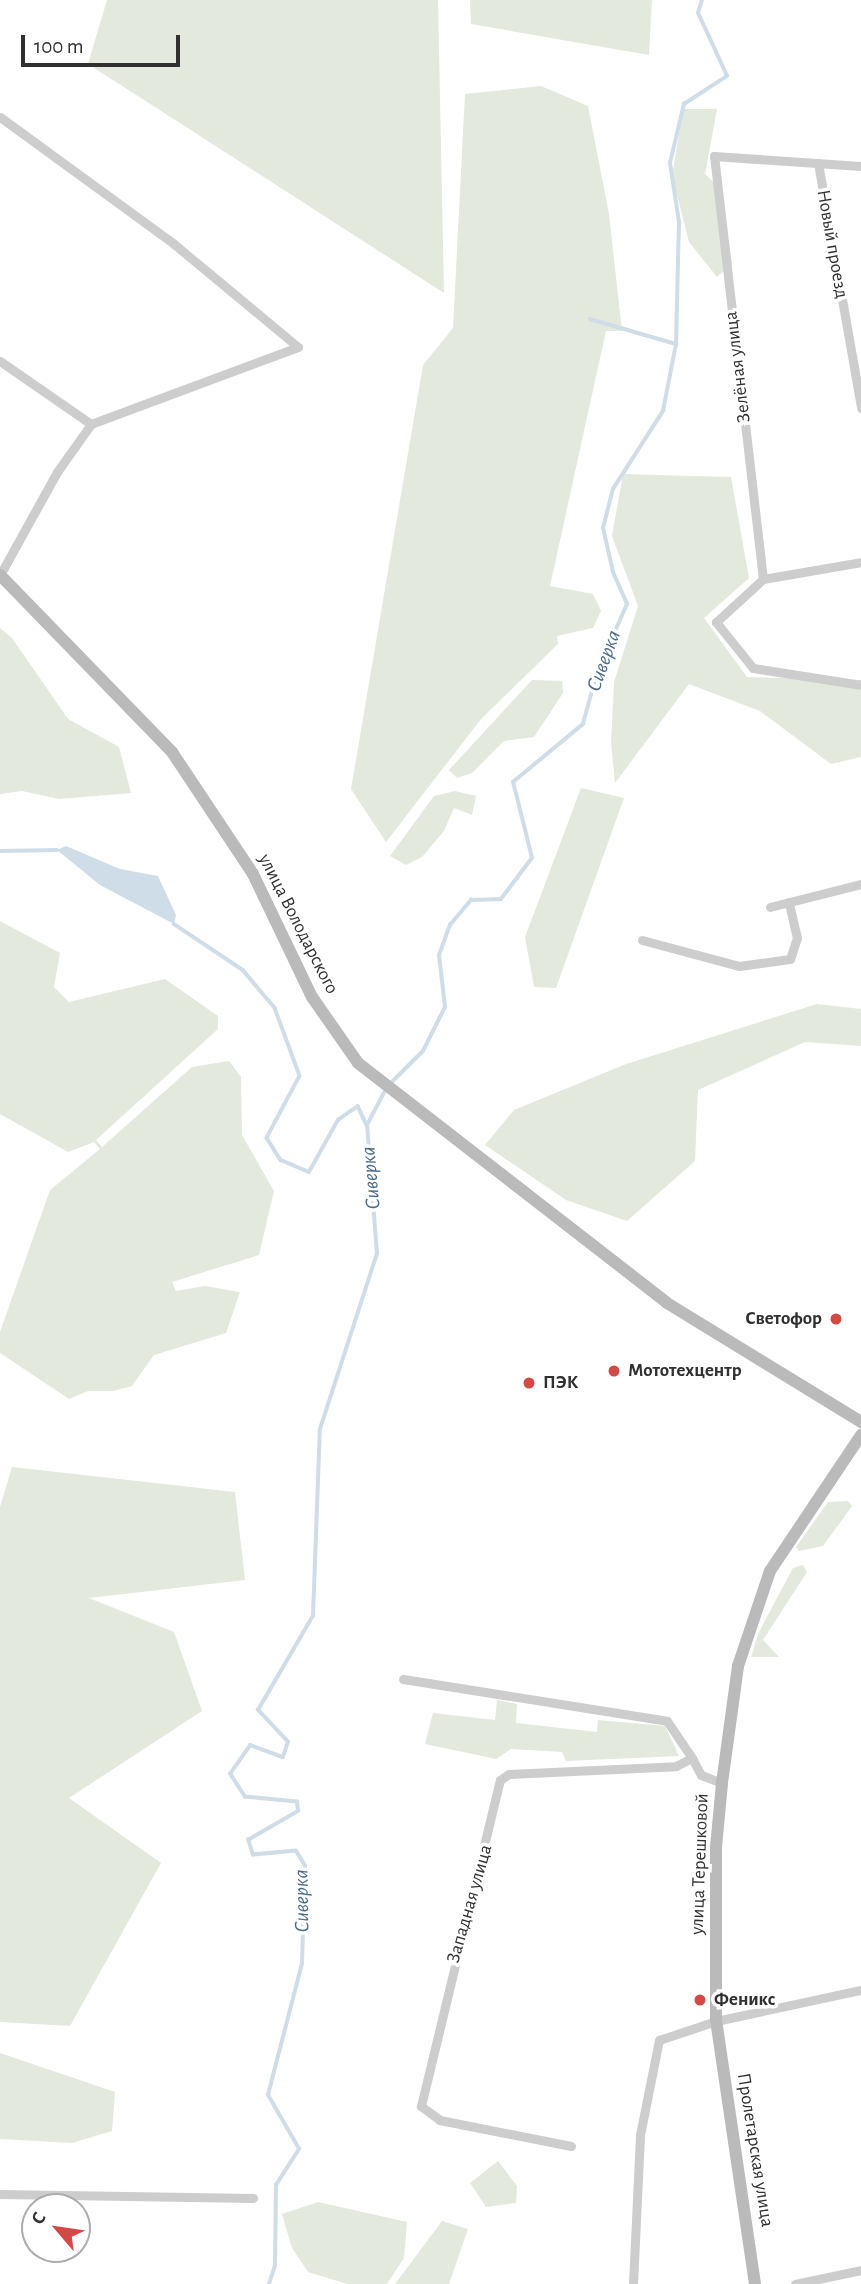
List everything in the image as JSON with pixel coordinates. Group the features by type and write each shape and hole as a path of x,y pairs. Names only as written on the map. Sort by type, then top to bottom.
{"main road":[{"name":"улица Володарского","path":"0,575 173,752 253,874 312,997 358,1063 667,1303 861,1422"},
{"name":"улица Терешковой","path":"716,2021 716,1847 738,1666 770,1571 861,1435"},
{"name":"Пролетарская улица","path":"716,2021 755,2284"}],"street":[{"path":"0,117 173,244 298,347 91,425 57,472 0,575"},
{"name":"Зелёная улица","path":"763,579 714,156 818,163"},
{"path":"818,163 861,166"},
{"name":"Новый проезд","path":"818,163 861,408"},
{"path":"0,361 91,425"},
{"path":"861,562 763,579 716,622 753,668 861,685"},
{"path":"770,907 861,884"},
{"path":"642,940 739,966 790,958 797,938 789,902"},
{"path":"403,1678 667,1721 701,1775 722,1783"},
{"name":"Западная улица","path":"571,2146 440,2120 421,2106 500,1780 509,1774 676,1766 692,1758"},
{"path":"633,2284 640,2135 659,2040 716,2021 861,1990"},
{"path":"0,2194 253,2198"},
{"path":"795,2284 861,2270"}],"shaded area":[{"path":"107,0 438,0 444,293 88,64"},
{"path":"470,0 652,0 649,55 471,24"},
{"path":"541,86 588,106 609,214 622,331 606,331 550,586 593,594 601,611 593,628 557,636 558,644 481,719 386,842 351,789 423,365 453,328 465,94"},
{"path":"683,109 717,109 705,174 721,189 732,263 717,277 689,242 672,176"},
{"path":"623,474 731,477 749,578 704,618 747,677 861,680 861,757 831,764 760,711 689,684 615,783 611,742 614,682 638,606 612,536"},
{"path":"0,628 12,638 68,719 119,747 131,793 59,799 22,791 0,794"},
{"path":"532,680 562,681 563,693 534,737 504,741 472,773 457,778 449,770"},
{"path":"581,788 624,798 556,988 534,987 525,937"},
{"path":"455,791 476,796 472,815 454,808 444,831 422,857 406,865 390,856 434,796"},
{"path":"66,846 120,869 158,876 176,915 174,924 100,885 57,850"},
{"path":"0,921 60,953 54,987 69,1002 165,979 218,1016 218,1029 96,1140 102,1147 192,1067 229,1061 241,1077 242,1135 274,1191 259,1255 172,1282 176,1291 205,1286 240,1292 226,1333 154,1355 132,1386 113,1391 88,1391 69,1399 0,1353 0,1332 50,1190 100,1149 94,1142 68,1152 0,1114"},
{"path":"817,1004 861,1009 861,1046 805,1042 698,1090 695,1161 627,1221 566,1200 485,1145 514,1110 626,1064"},
{"path":"12,1467 235,1492 245,1580 89,1598 174,1632 202,1711 69,1798 161,1863 70,2026 0,2022 0,1507"},
{"path":"848,1501 852,1506 823,1546 799,1551 796,1547 828,1502"},
{"path":"803,1565 807,1572 763,1640 779,1657 751,1657 759,1632 793,1568"},
{"path":"497,1700 517,1704 516,1723 597,1732 598,1720 665,1726 679,1756 566,1761 562,1752 511,1749 496,1759 425,1744 433,1713 495,1720"},
{"path":"0,2053 115,2092 112,2131 72,2143 0,2139"},
{"path":"498,2161 517,2186 516,2203 486,2207 470,2183"},
{"path":"318,2202 407,2222 404,2258 387,2284 347,2284 308,2272 292,2248 282,2214"},
{"path":"442,2221 468,2229 449,2284 395,2284"}],"waterway":[{"name":"Сиверка","path":"391,1083 423,1051 445,1007 439,955 450,925 471,900 501,899 532,858 513,782 583,724 597,672 627,604 613,572 603,528 613,489 663,411 676,344 679,222 670,163 684,104 727,76 698,13 702,0"},
{"path":"590,319 676,344"},
{"path":"0,851 57,850"},
{"path":"174,924 243,970 275,1008 300,1076 267,1138 281,1160 309,1172 338,1120 358,1106 367,1125"},
{"name":"Сиверка","path":"269,2284 275,2266 276,2185 299,2149 268,2095 302,1964 305,1866 296,1851 253,1855 248,1840 298,1811 297,1802 245,1797 230,1774 250,1745 283,1757 288,1742 258,1710 313,1616 320,1429 377,1254 367,1125 386,1089"}],"place":[{"name":"Светофор","path":"836,1319"},
{"name":"Мототехцентр","path":"614,1371"},
{"name":"ПЭК","path":"529,1383"},
{"name":"Феникс","path":"700,2000"}]}
